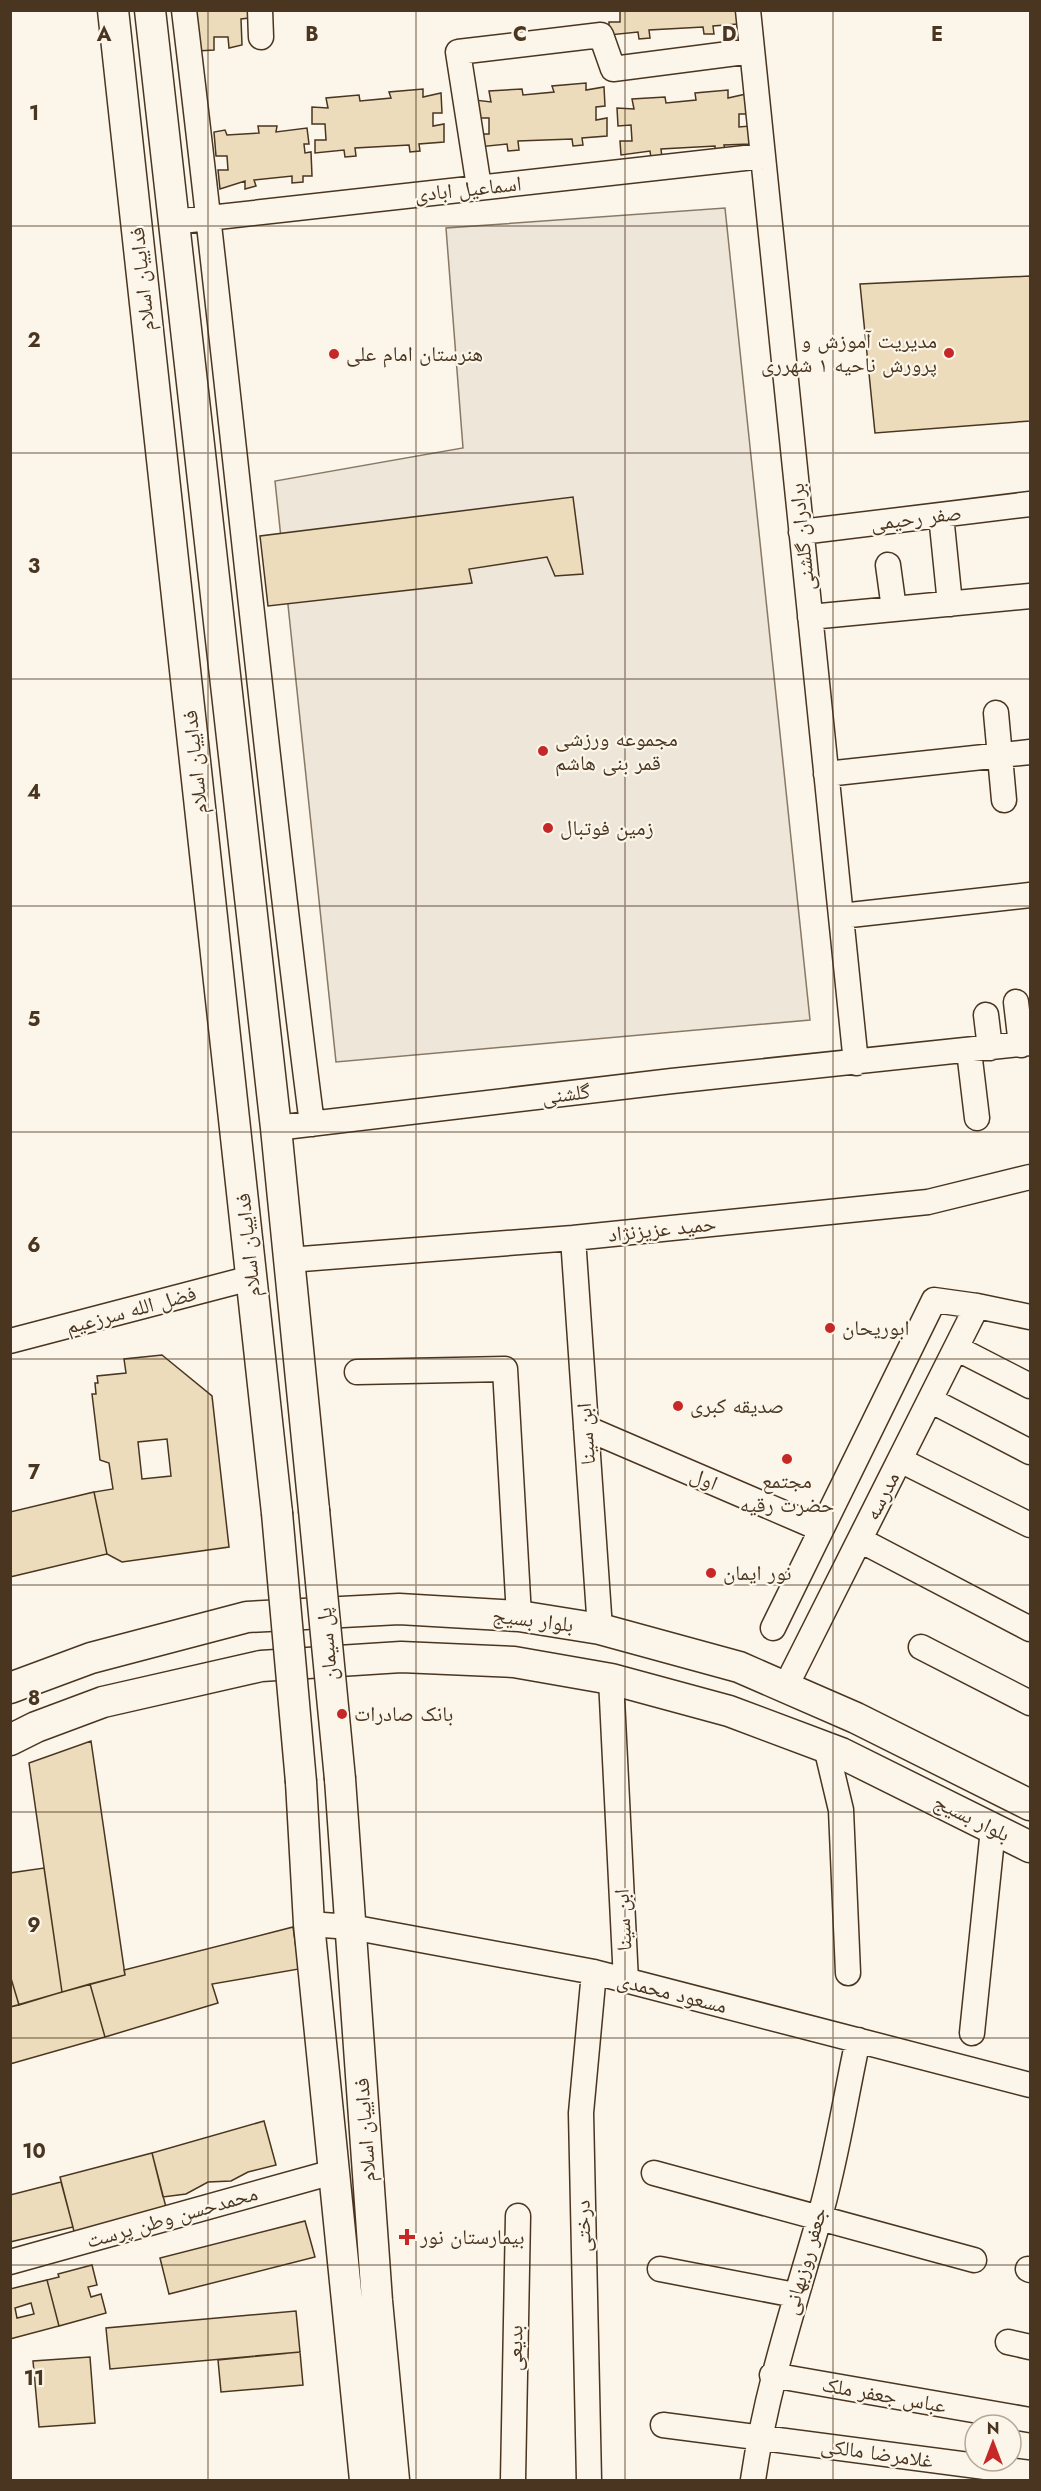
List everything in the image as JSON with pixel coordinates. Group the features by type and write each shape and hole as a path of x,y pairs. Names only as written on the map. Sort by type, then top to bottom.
{"main road":[{"name":"فداییان اسلام","path":"113,10 277,1513"},
{"name":"فداییان اسلام","path":"150,10 276,1128 314,1510"},
{"name":"پل سیمان","path":"314,1510 340,1779"},
{"name":"پل سیمان","path":"277,1513 301,1782"},
{"name":"بلوار بسیج","path":"10,1688 91,1658 247,1617 399,1610 519,1616 600,1629 739,1667 856,1718 1030,1805"},
{"name":"بلوار بسیج","path":"10,1740 36,1727 103,1702 261,1666 401,1657 514,1662 611,1679 729,1711 826,1747 1030,1847"},
{"name":"فداییان اسلام","path":"340,1779 377,2301 394,2481"},
{"name":"فداییان اسلام","path":"301,1782 309,1924 364,2481"}],"street":[{"path":"184,10 209,218 277,853 312,1124"},
{"path":"260,10 261,38"},
{"name":"برادران گلشنی","path":"748,10 856,1063"},
{"path":"478,188 458,52 601,35 614,69 752,51"},
{"name":"اسماعیل ابادی","path":"173,222 763,156"},
{"name":"صفر رحیمی","path":"801,532 1030,504"},
{"path":"941,515 950,604"},
{"path":"888,565 894,609"},
{"path":"810,617 1030,596"},
{"path":"996,713 1004,800"},
{"path":"826,774 1030,752"},
{"path":"841,916 1030,901"},
{"path":"1016,1002 1026,1044"},
{"path":"977,1118 980,1049 986,1015"},
{"name":"گلشنی","path":"276,1128 672,1081 1026,1044"},
{"name":"حمید عزیزنژاد","path":"289,1260 573,1238 928,1202 1030,1177"},
{"name":"ابن سینا","path":"573,1238 600,1629"},
{"name":"فضل الله سرزعیم","path":"10,1341 251,1278"},
{"path":"773,1628 934,1300 1030,1317"},
{"name":"مدرسه","path":"786,1686 977,1306"},
{"path":"956,1348 1030,1386"},
{"path":"357,1372 506,1369 519,1616"},
{"path":"930,1400 1030,1452"},
{"name":"اول","path":"586,1428 821,1530"},
{"path":"900,1461 1030,1525"},
{"path":"860,1540 1030,1629"},
{"path":"921,1647 1030,1703"},
{"name":"ابن سینا","path":"611,1679 626,1981"},
{"path":"826,1747 842,1810 848,1973"},
{"path":"972,2033 993,1829"},
{"name":"مسعود محمدی","path":"309,1924 351,1927 594,1972 1030,2085"},
{"name":"درختی","path":"589,2481 581,2113 594,1972"},
{"name":"جعفر روزبهانی","path":"753,2481 759,2437 772,2375 820,2217 858,2040"},
{"name":"محمدحسن وطن پرست","path":"10,2262 333,2172"},
{"path":"654,2174 974,2260"},
{"name":"بدیعی","path":"513,2481 518,2216"},
{"path":"660,2269 795,2295"},
{"name":"عباس جعفر ملک","path":"772,2375 1030,2420"},
{"name":"غلامرضا مالکی","path":"663,2425 1030,2473"}],"shaded area":[{"name":"مجموعه ورزشی قمر بنی هاشم","path":"725,208 810,1020 336,1062 275,481 463,448 446,228"}],"building":[{"path":"188,10 250,10 249,18 241,19 242,45 229,48 228,37 214,37 214,50 197,51"},
{"path":"620,10 738,10 738,24 713,26 714,34 704,34 703,27 649,30 650,38 639,39 638,32 609,35 609,22 620,22"},
{"path":"586,83 586,90 604,87 605,106 596,107 596,120 607,118 607,136 582,138 583,145 573,146 572,139 518,141 519,150 508,151 507,144 478,147 478,134 489,134 489,118 475,118 475,100 491,102 489,91 522,89 523,95 554,92 552,86"},
{"path":"423,89 423,97 441,93 442,113 433,113 433,126 444,124 444,142 419,144 420,151 410,152 409,145 355,148 356,156 345,157 344,150 315,153 315,140 326,140 325,124 312,124 312,107 328,108 326,98 359,95 360,101 391,98 389,92"},
{"path":"728,90 728,98 746,94 747,114 739,114 739,127 750,126 750,144 724,145 726,153 715,153 715,146 661,149 662,158 651,158 650,151 621,155 620,141 632,141 631,125 618,126 617,108 634,109 632,99 665,97 666,103 696,100 695,93"},
{"path":"258,126 277,126 276,132 307,128 309,144 304,144 305,153 311,152 312,176 303,176 303,182 292,183 292,176 254,180 256,186 245,189 245,181 220,189 218,170 228,170 227,156 216,156 214,132 225,130 227,135 259,133"},
{"name":"مدیریت آموزش و پرورش ناحیه ۱ شهرری","path":"1030,276 1030,421 875,433 860,284"},
{"path":"573,497 583,574 555,576 547,557 469,569 472,583 268,606 260,536"},
{"path":"162,1355 212,1396 229,1547 122,1562 107,1554 94,1492 113,1489 109,1463 100,1460 92,1394 96,1394 97,1376 126,1373 124,1359","holes":["167,1439 171,1476 142,1479 138,1442"]},
{"path":"94,1492 107,1554 10,1577 10,1512"},
{"path":"91,1741 125,1975 62,1992 29,1763"},
{"path":"44,1868 62,1992 19,2005 10,1975 10,1873"},
{"path":"293,1927 299,1969 212,1984 218,2003 105,2037 90,1984 125,1975 124,1970"},
{"path":"10,1975 19,2005 10,2007"},
{"path":"90,1984 105,2037 10,2064 10,2007"},
{"path":"264,2121 276,2165 248,2172 231,2181 208,2182 186,2194 163,2197 152,2153"},
{"path":"152,2153 168,2215 76,2239 60,2177"},
{"path":"61,2182 73,2227 10,2242 10,2195"},
{"path":"305,2221 315,2257 169,2294 160,2258"},
{"path":"92,2265 97,2285 88,2287 91,2297 101,2294 106,2313 59,2326 47,2280 59,2277 58,2274"},
{"path":"47,2280 59,2326 10,2339 10,2289","holes":["31,2303 34,2314 17,2318 15,2308"]},
{"path":"296,2311 300,2352 110,2369 106,2328"},
{"path":"300,2352 303,2385 221,2392 218,2360"},
{"path":"90,2357 95,2423 39,2427 33,2361"}],"place":[{"name":"مدیریت آموزش و پرورش ناحیه ۱ شهرری","path":"949,353"},
{"name":"هنرستان امام علی","path":"334,354"},
{"name":"مجموعه ورزشی قمر بنی هاشم","path":"543,751"},
{"name":"زمین فوتبال","path":"548,828"},
{"name":"ابوریحان","path":"830,1328"},
{"name":"صدیقه کبری","path":"678,1406"},
{"name":"مجتمع حضرت رقیه","path":"787,1459"},
{"name":"نور ایمان","path":"711,1573"},
{"name":"بانک صادرات","path":"342,1714"},
{"name":"بیمارستان نور","path":"407,2237"}]}
